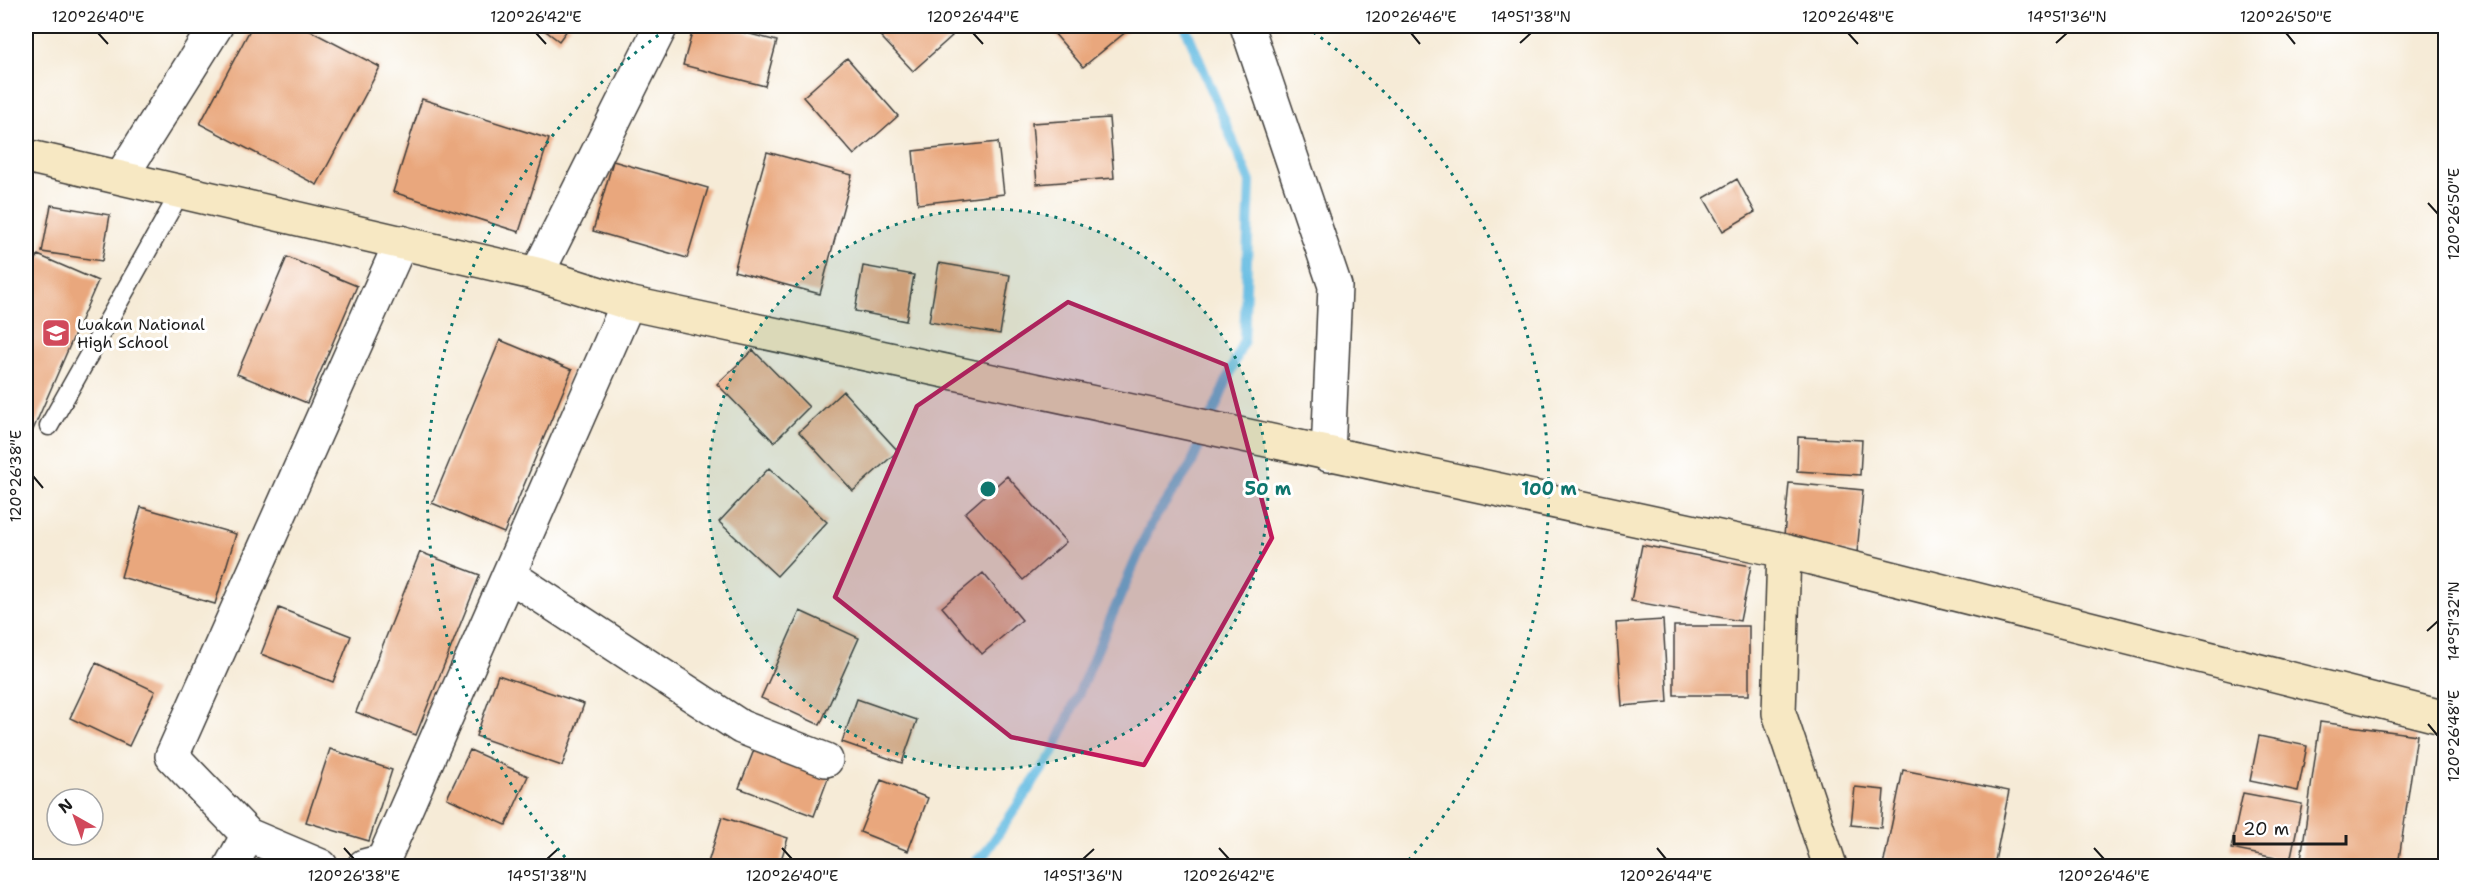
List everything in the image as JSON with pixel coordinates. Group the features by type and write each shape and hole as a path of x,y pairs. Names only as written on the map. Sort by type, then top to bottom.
{"street":[{"path":"121,177 216,26"},
{"path":"537,274 661,26"},
{"path":"1247,26 1335,286 1328,455"},
{"path":"26,156 537,274 628,303 1328,455 1784,550 2445,718"},
{"path":"321,867 249,835 171,756 401,242"},
{"path":"364,867 383,861 628,303"},
{"path":"1784,550 1779,713 1830,867"},
{"path":"509,574 741,727 826,760"},
{"path":"231,867 249,835"}],"lane":[{"path":"49,426 181,191"}],"highlighted area":[{"path":"1068,302 1226,365 1272,538 1144,765 1011,737 835,597 917,406"}],"building":[{"path":"252,26 301,26 380,67 317,185 200,124"},
{"path":"539,26 570,26 559,41"},
{"path":"694,26 720,26 777,41 765,86 683,65"},
{"path":"871,26 942,26 952,36 913,71"},
{"path":"1048,26 1133,26 1083,67"},
{"path":"847,58 898,116 854,155 803,97"},
{"path":"422,99 549,139 519,232 393,192"},
{"path":"1109,118 1114,178 1037,184 1032,123"},
{"path":"998,142 1004,194 918,204 913,151"},
{"path":"767,152 852,175 820,294 734,271"},
{"path":"613,161 708,188 687,258 593,231"},
{"path":"1737,179 1755,212 1723,231 1704,198"},
{"path":"51,205 110,215 102,261 42,252"},
{"path":"38,255 98,281 26,446 26,282"},
{"path":"287,257 357,286 307,403 237,374"},
{"path":"939,263 1010,275 1000,334 929,322"},
{"path":"863,266 914,275 906,321 855,311"},
{"path":"500,340 572,370 504,533 432,503"},
{"path":"753,350 809,407 774,442 717,384"},
{"path":"843,391 898,451 853,491 799,432"},
{"path":"1798,437 1862,440 1860,475 1797,471"},
{"path":"769,468 827,522 777,576 719,522"},
{"path":"1007,476 1066,542 1023,580 965,513"},
{"path":"1789,483 1863,490 1857,553 1783,546"},
{"path":"141,507 236,534 215,604 121,577"},
{"path":"1642,545 1751,566 1740,621 1631,601"},
{"path":"420,552 480,575 416,735 356,712"},
{"path":"983,573 1022,620 982,654 942,607"},
{"path":"279,608 351,636 333,682 261,654"},
{"path":"800,611 859,638 820,725 761,698"},
{"path":"1663,620 1668,702 1622,706 1616,623"},
{"path":"1674,626 1749,626 1749,695 1674,695"},
{"path":"96,663 155,691 129,746 70,718"},
{"path":"498,675 584,704 562,766 476,736"},
{"path":"857,699 917,720 902,763 842,742"},
{"path":"2320,722 2417,735 2398,866 2359,866 2301,859"},
{"path":"2259,736 2307,746 2298,791 2250,781"},
{"path":"756,745 830,773 814,816 739,788"},
{"path":"330,749 392,770 369,841 306,822"},
{"path":"470,750 528,776 506,825 447,798"},
{"path":"1903,770 2009,791 1994,866 1883,866"},
{"path":"881,780 928,798 908,851 860,832"},
{"path":"1855,787 1884,790 1881,828 1851,825"},
{"path":"2243,793 2302,804 2290,861 2231,849"},
{"path":"722,817 788,838 779,866 707,866"}],"waterway":[{"path":"971,866 986,852 1053,753 1152,522 1191,465 1244,340 1250,182 1185,26"}],"place":[{"name":"Luakan National High School","path":"56,333"}]}
